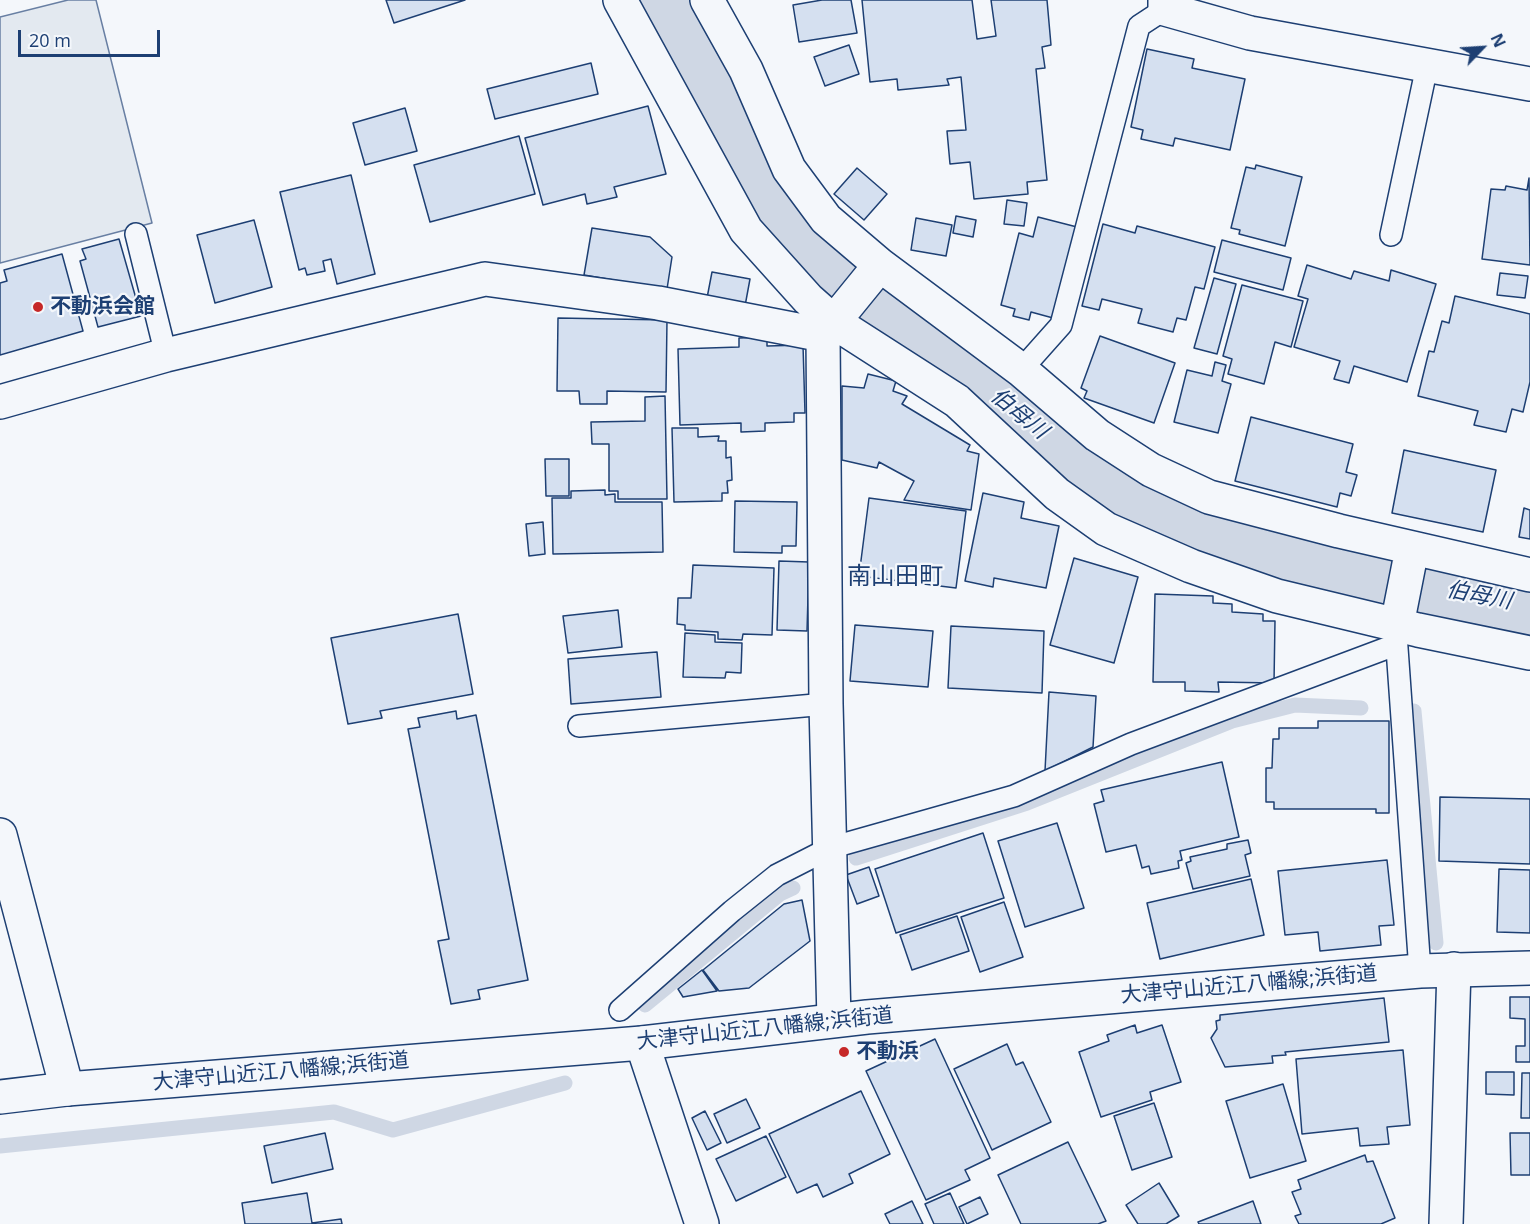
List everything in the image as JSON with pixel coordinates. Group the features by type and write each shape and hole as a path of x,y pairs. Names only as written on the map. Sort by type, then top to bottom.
{"street":[{"path":"620,0 747,230 808,299 829,328 826,704 834,1020"},
{"path":"707,0 746,70 789,169 826,219 880,265 1021,370 1097,435 1151,470 1209,497 1412,549 1530,575"},
{"path":"1165,4 1250,33 1530,84"},
{"path":"829,328 880,265"},
{"path":"0,402 166,355 485,279 829,328 957,401 1057,494 1106,530 1191,566 1396,635 1530,652"},
{"path":"1396,635 1412,549"},
{"path":"0,835 67,1089"},
{"name":"大津守山近江八幡線;浜街道","path":"0,1097 67,1089 642,1043 834,1020 1420,971 1530,968"},
{"path":"1446,1224 1454,969"},
{"path":"642,1043 702,1224"}],"lane":[{"path":"1021,370 1061,325 1138,26 1165,4"},
{"path":"1391,235 1427,66"},
{"path":"136,234 166,355"},
{"path":"620,1010 732,911 777,875 830,848 1014,796 1131,744 1396,635 1420,971"},
{"path":"579,726 826,704"}],"shaded area":[{"path":"68,0 96,0 152,223 0,263 0,17"}],"building":[{"path":"386,0 465,0 394,23"},
{"path":"822,0 851,0 857,33 799,42 793,5"},
{"path":"862,0 972,0 977,39 996,36 991,0 1047,0 1051,45 1042,47 1045,68 1036,69 1047,180 1027,182 1028,194 974,199 970,162 950,164 947,131 966,130 961,77 947,79 949,85 898,90 897,79 870,82"},
{"path":"849,45 859,74 825,86 814,57"},
{"path":"1147,49 1194,59 1192,68 1245,79 1230,150 1175,138 1173,146 1141,139 1143,130 1131,127"},
{"path":"591,63 598,94 495,119 487,89"},
{"path":"648,106 666,174 614,187 617,197 587,204 585,194 543,205 525,138"},
{"path":"405,108 417,151 365,165 353,123"},
{"path":"519,136 535,194 430,222 414,165"},
{"path":"1256,165 1302,177 1285,246 1239,234 1240,230 1231,228 1246,167 1255,169"},
{"path":"857,168 887,194 864,220 834,194"},
{"path":"351,175 375,274 337,284 331,259 323,261 325,271 307,275 305,268 299,270 280,192"},
{"path":"1529,178 1530,265 1482,259 1491,189 1505,190 1506,186 1527,190"},
{"path":"1007,200 1027,203 1024,226 1004,224"},
{"path":"956,216 976,220 973,237 953,233"},
{"path":"1038,217 1077,227 1053,318 1031,312 1029,320 1013,316 1015,309 1001,305 1019,233 1033,237"},
{"path":"916,218 952,225 946,256 911,250"},
{"path":"254,220 272,287 215,303 197,235"},
{"path":"1103,224 1135,233 1137,226 1215,247 1204,289 1195,287 1186,320 1177,318 1173,332 1138,323 1142,309 1102,299 1099,310 1082,306"},
{"path":"592,228 650,237 672,257 667,289 584,275"},
{"path":"119,239 141,316 98,327 80,261 86,259 82,249"},
{"path":"1222,240 1291,258 1283,290 1214,272"},
{"name":"不動浜会館","path":"62,254 83,331 0,355 0,283 7,281 4,270"},
{"path":"1307,265 1351,279 1354,271 1389,281 1391,270 1436,284 1407,382 1354,366 1349,383 1334,379 1340,361 1294,347 1308,299 1298,296"},
{"path":"712,272 750,279 745,306 707,298"},
{"path":"1500,273 1528,276 1525,298 1497,295"},
{"path":"1214,278 1236,284 1217,354 1194,348"},
{"path":"1242,285 1303,301 1291,347 1275,342 1264,384 1228,374 1232,359 1223,356"},
{"path":"1455,296 1530,314 1530,382 1523,412 1512,409 1506,432 1474,425 1478,411 1418,396 1429,351 1434,352 1442,321 1449,323"},
{"path":"558,318 667,320 666,392 607,391 607,404 580,404 579,391 557,391"},
{"path":"1100,336 1175,363 1154,423 1084,398 1087,391 1081,388"},
{"path":"767,337 767,346 803,345 805,413 794,413 794,422 765,423 765,431 741,432 741,423 680,425 678,349 739,347 739,338"},
{"path":"1215,362 1226,365 1222,381 1231,384 1218,433 1174,422 1187,370 1212,376"},
{"path":"868,374 896,381 893,391 907,396 902,404 970,445 967,451 979,454 971,510 904,500 914,481 879,462 877,468 842,460 842,386 864,388"},
{"path":"665,396 667,499 618,499 618,491 609,491 609,444 592,444 591,422 645,421 645,397"},
{"path":"1251,417 1353,444 1346,472 1357,475 1351,496 1340,493 1337,507 1235,481"},
{"path":"672,428 698,428 698,437 719,436 718,441 726,441 726,458 731,457 732,480 727,481 728,493 722,493 722,501 674,502"},
{"path":"1404,450 1496,470 1483,532 1392,513"},
{"path":"545,459 569,459 569,496 546,496"},
{"path":"605,490 605,495 615,494 615,502 662,502 663,552 553,554 552,498 571,498 571,491"},
{"path":"983,493 1024,502 1021,518 1059,526 1046,588 994,578 993,587 965,581"},
{"path":"869,498 966,511 956,588 859,576"},
{"path":"735,501 797,502 796,546 782,546 782,553 734,552"},
{"path":"1524,508 1530,510 1530,539 1519,537"},
{"path":"543,522 545,554 529,556 526,524"},
{"path":"1074,558 1138,577 1114,663 1050,645"},
{"path":"779,561 809,562 807,631 777,630"},
{"path":"693,565 774,568 772,635 743,634 742,640 718,639 718,632 685,630 685,625 677,624 678,598 691,598"},
{"path":"1155,594 1213,596 1213,603 1232,604 1232,612 1263,614 1263,621 1275,621 1274,683 1218,682 1219,692 1185,691 1185,682 1153,682"},
{"path":"618,610 622,647 568,653 563,616"},
{"path":"458,614 473,694 380,711 382,718 348,724 331,638"},
{"path":"855,625 933,631 928,687 850,681"},
{"path":"951,626 1044,631 1042,693 948,688"},
{"path":"685,633 715,635 715,642 742,643 741,673 726,672 725,678 683,677"},
{"path":"657,652 661,697 571,704 568,659"},
{"path":"1049,692 1096,696 1093,747 1045,771"},
{"path":"456,711 457,719 476,715 528,980 478,990 480,999 451,1004 438,941 449,939 408,729 420,727 418,718"},
{"path":"1318,721 1389,721 1389,813 1376,813 1376,809 1274,809 1274,802 1266,802 1266,768 1272,768 1273,739 1279,739 1279,728 1318,728"},
{"path":"1222,762 1239,837 1180,851 1182,860 1178,861 1179,868 1151,874 1149,866 1142,868 1136,845 1106,852 1094,804 1104,801 1101,790"},
{"path":"1440,797 1530,799 1530,864 1439,861"},
{"path":"1057,823 1084,908 1025,927 998,841"},
{"path":"983,833 1004,898 896,933 875,869"},
{"path":"1248,840 1251,853 1245,855 1250,876 1193,889 1186,863 1191,861 1190,857 1227,849 1227,844"},
{"path":"1387,860 1394,925 1379,926 1381,945 1320,951 1318,932 1285,935 1278,871"},
{"path":"869,867 879,896 857,904 846,875"},
{"path":"1499,869 1530,870 1530,933 1497,932"},
{"path":"1251,879 1264,935 1160,959 1147,903"},
{"path":"802,900 810,941 749,988 719,991 703,970 784,904"},
{"path":"1004,902 1023,957 980,972 961,917"},
{"path":"957,916 969,951 912,970 900,935"},
{"path":"702,970 717,991 683,997 678,989"},
{"path":"1510,997 1530,997 1530,1062 1516,1062 1516,1046 1525,1046 1525,1019 1510,1018"},
{"path":"1384,998 1389,1042 1285,1052 1286,1055 1272,1056 1273,1063 1225,1067 1211,1038 1217,1029 1216,1021 1220,1020 1220,1015"},
{"path":"1135,1025 1137,1033 1162,1025 1181,1082 1150,1092 1152,1100 1101,1117 1079,1052 1109,1041 1107,1035"},
{"path":"935,1039 990,1158 965,1170 970,1180 926,1200 866,1071"},
{"path":"1007,1044 1016,1065 1023,1062 1051,1122 992,1150 954,1069"},
{"path":"1403,1050 1410,1125 1387,1127 1389,1144 1360,1146 1358,1128 1302,1134 1296,1059"},
{"path":"1486,1072 1514,1072 1514,1095 1486,1094"},
{"path":"1522,1073 1530,1073 1530,1118 1521,1118"},
{"path":"1283,1084 1306,1161 1250,1178 1226,1101"},
{"path":"861,1091 890,1154 849,1174 853,1183 823,1197 817,1184 797,1193 769,1134"},
{"path":"746,1099 760,1128 727,1143 714,1114"},
{"path":"1154,1103 1172,1157 1132,1170 1114,1116"},
{"path":"705,1111 721,1143 707,1150 692,1118"},
{"path":"325,1133 333,1169 272,1183 264,1146"},
{"path":"1510,1133 1530,1133 1530,1175 1511,1175"},
{"path":"766,1136 786,1177 736,1201 716,1159"},
{"path":"1068,1142 1106,1221 1098,1224 1021,1224 998,1175"},
{"path":"1365,1155 1367,1162 1373,1161 1395,1218 1381,1224 1299,1224 1295,1216 1301,1214 1292,1192 1301,1189 1298,1180"},
{"path":"1159,1183 1179,1216 1166,1224 1138,1224 1126,1205"},
{"path":"307,1193 312,1223 341,1219 342,1224 245,1224 242,1203"},
{"path":"950,1193 964,1224 934,1224 925,1204"},
{"path":"980,1197 988,1214 967,1224 959,1207"},
{"path":"912,1201 923,1224 890,1224 885,1214"},
{"path":"1253,1201 1261,1224 1199,1224 1198,1222"}],"waterway":[{"name":"伯母川","path":"665,0 782,224 1120,496 1188,528 1295,561 1530,606"},
{"path":"856,858 1027,803 1232,721 1295,705 1361,708"},
{"path":"1414,711 1436,943"},
{"path":"645,1005 780,894 793,888"},
{"path":"0,1146 334,1112 393,1130 565,1083"}],"place":[{"name":"不動浜会館","path":"38,307"},
{"name":"不動浜","path":"844,1052"}],"district":[{"name":"南山田町","path":"895,577"}]}
